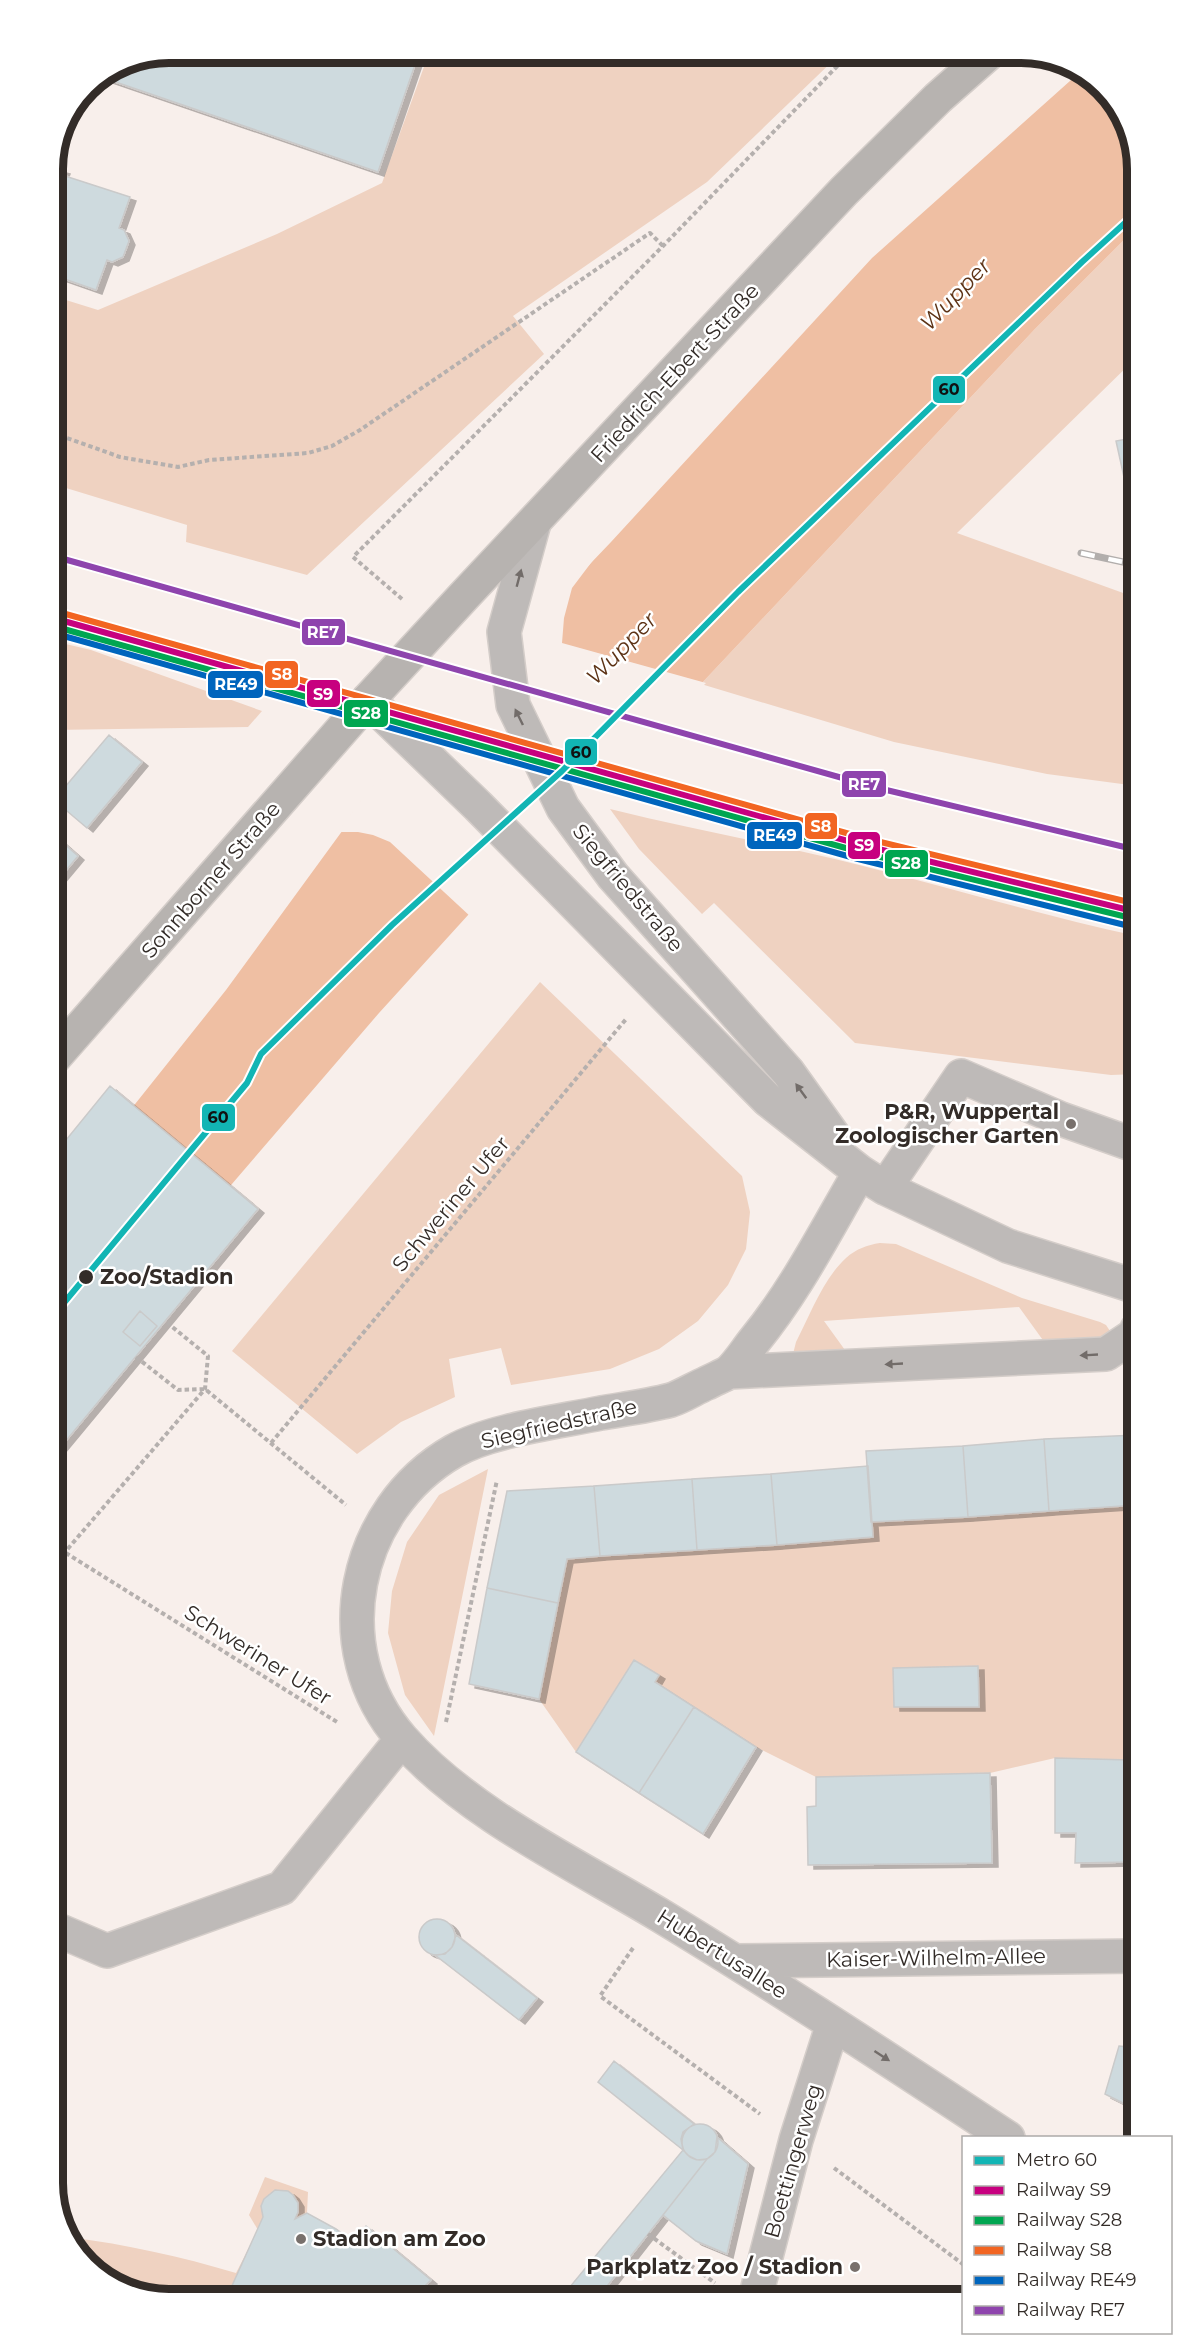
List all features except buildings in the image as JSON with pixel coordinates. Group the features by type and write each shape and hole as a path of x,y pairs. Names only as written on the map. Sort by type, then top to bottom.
{"main road":[{"name":"Friedrich-Ebert-Straße","path":"368,700 844,191 938,98 978,63"},
{"name":"Sonnborner Straße","path":"63,1048 368,700"}],"street":[{"name":"Siegfriedstraße","path":"534,523 504,632 513,705 563,808 612,876 788,1072 873,1180"},
{"name":"Siegfriedstraße","path":"368,700 768,1100 873,1180 1008,1246 1127,1284"},
{"path":"873,1180 961,1076 1061,1119 1127,1142"},
{"name":"Siegfriedstraße","path":"436,1772 393,1751 384,1715 370,1689 362,1660 358,1626 358,1590 365,1557 377,1531 399,1497 422,1473 457,1449 507,1432 673,1399 729,1372 779,1310 873,1180"},
{"path":"729,1372 1106,1354 1127,1340"},
{"path":"63,1933 107,1951 282,1888 393,1751"},
{"name":"Hubertusallee","path":"436,1772 486,1812 735,1961 1005,2136"},
{"name":"Kaiser-Wilhelm-Allee","path":"735,1961 1127,1956"},
{"name":"Boettingerweg","path":"758,2289 796,2140 833,2024"}],"path":[{"path":"435,628 352,557 663,246 840,63"},
{"path":"63,437 120,457 178,467 209,460 308,453 332,446 370,423 650,233 663,246"},
{"name":"Schweriner Ufer","path":"272,1443 655,985"},
{"path":"64,1553 205,1389 208,1356 165,1321"},
{"path":"136,1357 178,1390 205,1389 377,1531"},
{"path":"436,1772 507,1432"},
{"name":"Schweriner Ufer","path":"64,1553 363,1738 393,1751"},
{"path":"658,1914 600,1996 962,2264"},
{"path":"648,2234 726,2289"}],"shaded area":[{"path":"425,63 831,63 707,182 513,316 544,354 307,575 186,542 187,525 63,487 63,299 98,310 277,234 382,183"},
{"path":"1127,237 1127,367 957,533 1127,594 1127,785 1047,774 894,742 701,684 1034,330"},
{"path":"63,643 91,650 262,711 248,727 63,730"},
{"path":"610,809 828,857 1127,934 1127,1074 1111,1075 855,1043 714,903 702,914 639,849"},
{"path":"540,982 742,1176 750,1212 746,1249 728,1285 698,1321 659,1349 610,1369 511,1385 501,1348 449,1359 455,1397 401,1422 357,1454 232,1351"},
{"path":"880,1243 896,1244 1022,1298 1100,1322 1110,1331 1107,1336 1098,1339 1045,1343 1019,1307 824,1321 850,1357 793,1354 796,1342 830,1276 846,1258 858,1250"},
{"path":"488,1469 434,1736 405,1695 388,1633 392,1591 407,1542 439,1495"},
{"path":"1127,1506 1127,1760 1055,1758 990,1773 816,1777 756,1747 655,1682 659,1675 635,1660 576,1752 539,1699 567,1559 872,1537 871,1522"},
{"name":"Stadion am Zoo","path":"265,2177 308,2192 307,2213 353,2242 366,2226 431,2280 422,2289 162,2289 135,2283 116,2275 94,2258 79,2239 153,2252 236,2273 258,2230 249,2215"}],"water":[{"name":"Wupper","path":"1074,77 1096,94 1113,116 1126,156 1127,237 1034,330 701,684 469,914 379,1013 63,1377 63,1194 226,990 367,797 611,542 872,258"}],"pier":[{"path":"603,547 572,588 564,618 562,643 706,683 471,917 390,842 358,832 338,832 365,795"}],"railway":[{"path":"1081,553 1127,563"}],"metro line":[{"name":"60","path":"63,1304 247,1083 261,1054 392,925 562,771 738,592 1127,221"}],"rail line":[{"name":"RE7","path":"63,559 878,788 1127,848"},
{"name":"S8","path":"63,613 864,838 1127,902"},
{"name":"S9","path":"63,621 862,845 1127,910"},
{"name":"S28","path":"63,629 860,852 1127,917"},
{"name":"RE49","path":"63,636 858,859 1127,926"}],"place":[{"name":"P&R, Wuppertal Zoologischer Garten","path":"1071,1124"},
{"name":"Zoo/Stadion","path":"86,1277"},
{"name":"Stadion am Zoo","path":"301,2239"},
{"name":"Parkplatz Zoo / Stadion","path":"855,2267"}]}
